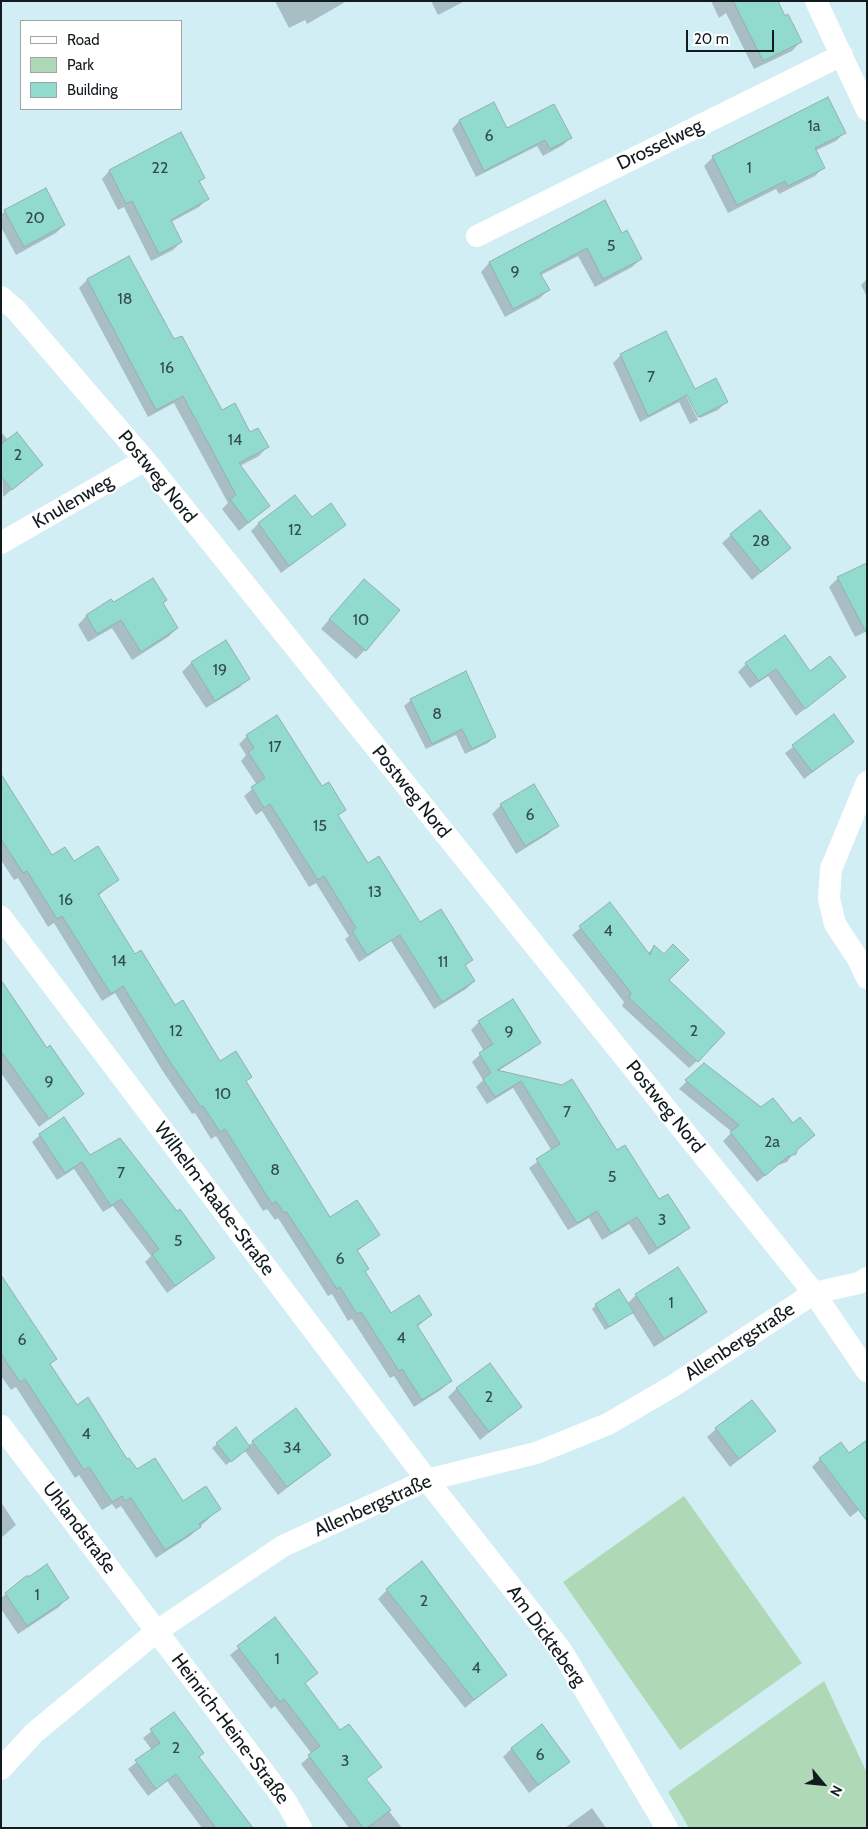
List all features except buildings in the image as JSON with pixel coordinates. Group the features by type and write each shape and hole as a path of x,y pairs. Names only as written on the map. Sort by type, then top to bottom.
{"street":[{"path":"816,1 867,110"},
{"name":"Drosselweg","path":"477,236 842,55"},
{"name":"Postweg Nord","path":"1,297 16,310 145,460 814,1293 867,1371"},
{"name":"Knulenweg","path":"1,543 145,460"},
{"path":"867,782 832,869 829,900 835,924 858,959 867,978"},
{"name":"Wilhelm-Raabe-Straße","path":"1,917 427,1480"},
{"name":"Allenbergstraße","path":"1,1769 34,1733 157,1631 283,1546 427,1480 536,1453 608,1424 672,1386 814,1293 858,1283 867,1278"},
{"name":"Uhlandstraße","path":"1,1426 157,1631"},
{"name":"Am Dickteberg","path":"427,1480 561,1650 667,1828"},
{"name":"Heinrich-Heine-Straße","path":"157,1631 287,1803 301,1828"}],"green space":[{"path":"684,1496 802,1663 680,1750 563,1582"},
{"path":"824,1681 867,1773 867,1828 689,1828 668,1792"}]}
